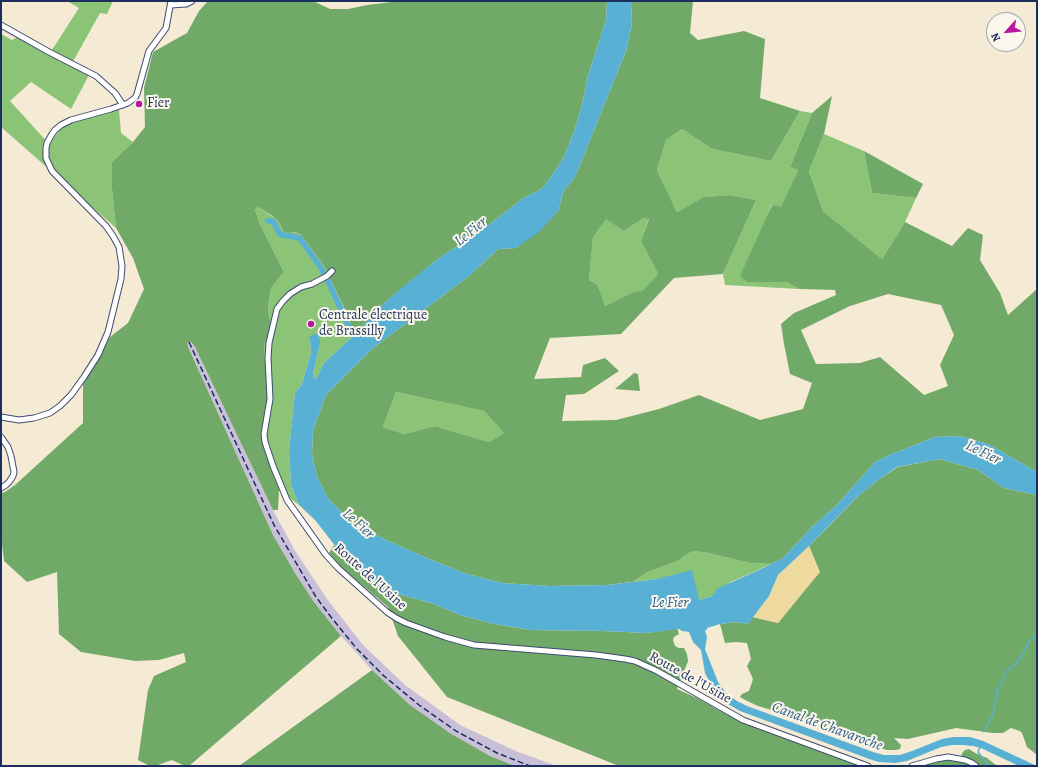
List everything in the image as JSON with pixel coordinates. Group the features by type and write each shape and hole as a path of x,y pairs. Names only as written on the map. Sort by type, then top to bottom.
{"street":[{"path":"1,417 19,420 34,418 50,413 71,396 98,354 108,332 122,279 120,254 113,236 106,226 54,174 48,163 46,152 47,143 55,130 71,120 111,110 133,100 136,96 149,51 166,28 171,3 186,4 192,1"},
{"path":"1,25 48,52 96,76 107,84 123,105"},
{"name":"Route de l'Usine","path":"332,271 312,284 302,287 290,294 277,310 269,343 268,358 270,399 264,434 265,442 273,466 287,500 326,555 338,568 387,612 406,623 451,639 474,645 596,654 635,661 657,671 743,720 868,766"},
{"path":"1,437 8,447 14,472 9,482 1,488"},
{"path":"912,766 948,757 959,758 976,766"}],"shaded area":[{"path":"190,342 195,347 273,510 294,549 327,599 363,645 405,685 460,725 518,752 557,766 515,766 490,756 450,733 410,705 372,670 341,636 314,602 273,535 189,349 187,343"}],"green space":[{"path":"67,1 113,1 107,14 100,13 71,65 89,75 71,109 31,82 10,101 50,145 55,136 68,124 119,110 121,133 133,142 112,162 112,189 116,228 1,127 1,34 12,40 17,37 50,53 79,8"},
{"path":"208,1 313,1 330,9 348,9 392,2 607,1 606,20 588,76 582,105 574,132 563,159 546,184 540,190 522,199 490,224 438,259 383,304 353,336 350,320 324,266 301,235 296,232 284,232 280,224 271,215 258,207 255,210 260,224 284,272 271,288 268,307 269,317 274,331 272,336 265,342 264,351 268,397 262,433 266,452 279,490 278,510 273,510 195,347 191,342 187,343 273,535 314,602 341,636 189,766 185,766 172,760 155,766 150,766 138,760 148,690 154,676 186,662 184,653 159,660 135,661 81,652 59,634 57,572 27,582 4,561 1,534 1,493 15,485 83,423 83,382 110,337 128,323 144,289 133,258 116,228 112,189 112,162 133,142 145,127 144,88 153,52 187,33 199,11"},
{"path":"631,1 693,1 690,33 698,40 744,31 765,39 760,98 800,111 771,161 712,149 682,129 666,140 657,170 677,212 704,197 730,195 756,200 723,274 674,278 621,334 550,338 534,379 581,377 583,365 605,358 619,371 584,394 566,395 562,421 616,420 659,409 699,395 760,420 803,409 812,383 790,374 781,324 794,313 836,295 835,290 799,289 786,282 747,282 740,276 772,205 781,207 798,170 790,167 812,113 832,96 824,134 809,171 823,211 882,259 905,222 952,246 968,228 983,235 980,260 1000,293 1008,315 1037,289 1037,472 988,444 959,436 935,437 875,462 836,506 813,526 783,558 771,564 750,563 694,551 685,555 680,560 648,572 632,582 608,585 549,586 502,583 467,574 384,539 355,524 329,500 317,477 312,454 313,430 326,395 373,348 469,276 498,249 516,248 559,210 563,192 575,177 626,51 632,24","holes":["644,218 649,219 641,241 658,274 643,291 633,292 605,306 598,285 589,280 593,237 606,219 624,231","888,294 941,305 954,335 940,365 948,386 924,395 880,357 860,363 816,364 801,330 850,306","396,392 484,411 504,433 489,442 435,426 404,434 383,427"]},
{"path":"800,111 812,113 790,167 798,170 781,208 771,205 747,282 786,282 799,289 725,285 723,274 756,200 730,195 705,197 677,212 657,170 666,140 682,129 712,149 771,161"},
{"path":"824,134 864,151 872,193 916,198 905,222 882,259 823,211 809,171"},
{"path":"864,151 923,184 916,198 872,193"},
{"path":"258,207 276,219 282,229 290,233 296,232 301,235 324,266 350,321 353,336 324,363 316,379 313,377 313,374 320,344 310,339 311,353 302,384 295,393 289,450 291,485 299,505 279,490 266,452 262,433 268,397 264,351 265,342 272,336 274,331 269,317 268,307 271,288 284,272 260,224 255,210"},
{"path":"606,218 624,231 644,218 649,218 641,241 658,274 643,292 633,292 605,306 598,285 589,280 593,237"},
{"path":"634,373 638,374 640,391 615,389"},
{"path":"396,392 484,411 504,433 489,442 435,426 404,434 383,427"},
{"path":"940,459 978,470 1004,488 1037,495 1037,755 1027,747 1022,733 1011,728 1003,733 993,733 956,728 908,739 894,738 901,745 900,749 887,750 861,743 788,715 758,706 740,697 742,694 749,691 753,679 747,666 751,659 747,643 725,643 720,624 735,622 748,624 753,617 778,623 819,572 809,546 859,495 898,467"},
{"path":"334,545 344,557 359,569 365,578 381,587 398,594 431,603 463,616 495,624 531,630 647,633 677,628 679,634 674,637 673,640 675,646 684,648 688,661 677,689 755,727 861,766 619,766 447,697 398,636 388,607 340,566 329,553"},
{"path":"694,551 750,563 771,564 731,582 713,596 699,600 657,579 632,582 648,572 680,560 685,555"},
{"path":"372,670 410,705 450,733 490,756 515,766 239,766"},
{"path":"969,749 987,758 997,766 921,766 947,760 961,760 962,753"}],"sand":[{"path":"809,546 820,572 778,623 753,617 769,596 778,575"}],"water":[{"name":"Le Fier","path":"607,1 631,1 632,24 626,51 575,177 563,192 559,210 539,232 516,248 498,249 469,276 373,348 326,395 313,430 312,454 317,477 329,500 355,524 384,539 467,574 502,583 549,586 608,585 657,579 692,570 699,600 713,596 712,594 716,593 716,590 719,588 783,558 813,526 836,506 875,462 935,437 959,436 988,444 1037,472 1037,495 1004,488 978,470 940,459 897,467 859,495 778,575 769,596 748,624 735,622 707,628 707,630 705,630 707,637 705,649 718,682 726,693 737,701 873,752 884,755 900,755 942,739 953,737 970,737 983,741 1037,766 1019,766 981,748 962,745 941,747 907,761 895,763 879,762 740,711 726,703 713,689 705,673 701,650 693,642 689,632 679,629 647,633 531,630 495,624 463,616 431,603 398,594 365,578 359,569 344,557 315,520 299,505 291,485 289,450 295,393 302,384 311,353 309,337 317,333 320,339 313,374 313,377 316,379 324,363 353,336 383,304 405,285 438,259 490,224 522,199 540,190 546,184 563,159 574,132 582,105 588,76 606,20"}],"waterway":[{"path":"268,221 273,221 279,233 282,235 299,238 304,244 327,279 351,331"},
{"path":"351,331 353,337"},
{"path":"984,732 993,714 997,691 1007,671 1020,659 1030,640 1037,634"},
{"path":"980,747 978,752 989,766"}],"railway":[{"path":"189,342 274,525 316,597 331,617 357,649 384,676 419,705 456,731 497,753 530,766"}],"place":[{"name":"Fier","path":"139,104"},
{"name":"Centrale électrique de Brassilly","path":"311,324"}],"water label":[{"name":"Canal de Chavaroche","path":"827,727"}]}
